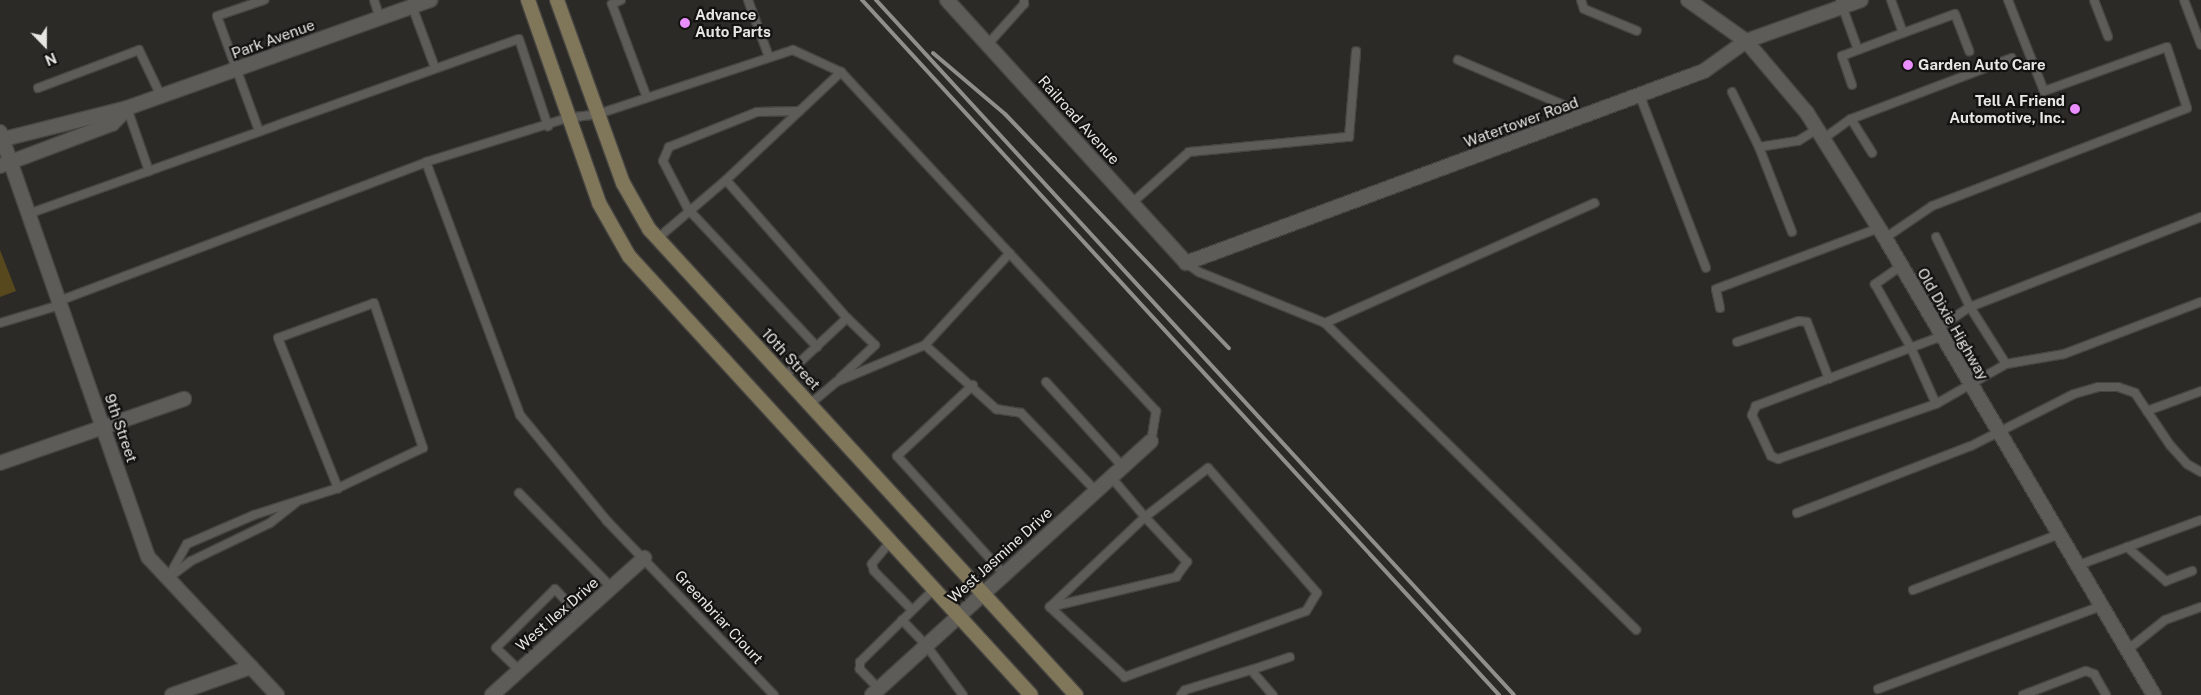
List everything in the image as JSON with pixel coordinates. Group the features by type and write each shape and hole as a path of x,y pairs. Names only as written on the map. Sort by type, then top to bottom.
{"main road":[{"path":"528,0 599,203 629,256 959,614 1031,695"},
{"name":"10th Street","path":"558,0 598,114 636,211 658,238 1076,695"}],"street":[{"name":"Park Avenue","path":"1,137 127,108 430,0"},
{"name":"Railroad Avenue","path":"947,0 1186,262"},
{"name":"Old Dixie Highway","path":"1688,0 1746,41 1820,134 1882,233 2099,607 2154,695"},
{"name":"Watertower Road","path":"1186,262 1640,96 1704,71 1746,41 1841,4 1861,0"},
{"name":"Park Avenue","path":"5,165 112,124 127,108"},
{"name":"9th Street","path":"1,137 5,165 28,214 148,557 277,695"},
{"path":"0,464 184,399"},
{"name":"West Jasmine Drive","path":"875,692 1152,441"},
{"name":"West Ilex Drive","path":"492,695 644,558"},
{"path":"172,695 251,667"}],"lane":[{"path":"259,131 217,16 264,0"},
{"path":"374,0 380,18"},
{"path":"621,0 612,4 647,98"},
{"path":"748,0 769,57"},
{"path":"988,44 1024,4 1024,0"},
{"path":"1581,0 1584,9 1636,31"},
{"path":"1891,0 1903,33"},
{"path":"1720,308 1716,289 1882,233 1932,206 2187,108 2167,47 2044,91 2008,0"},
{"path":"2094,0 2108,36"},
{"path":"2184,0 2201,45"},
{"path":"1841,4 1858,50"},
{"path":"412,6 435,68"},
{"path":"1852,85 1842,56 1955,14 1969,52"},
{"path":"28,214 519,38 548,126"},
{"path":"38,88 139,50 161,96"},
{"path":"0,323 59,303 426,162 548,126 568,118 598,114 793,50 841,72 1156,411 1152,441"},
{"path":"1132,203 1189,152 1349,137 1356,51"},
{"path":"1759,147 1798,141 1820,134 1851,118 2012,58"},
{"path":"1458,60 1587,114"},
{"path":"658,238 688,209 726,180 841,72"},
{"path":"1732,92 1759,147 1792,232"},
{"path":"1640,96 1706,268"},
{"path":"127,108 150,171"},
{"path":"799,111 757,112 669,147 663,161 688,209 817,347"},
{"path":"1851,118 1872,153"},
{"name":"Greenbriar Ciourt","path":"426,162 520,415 607,521 774,695"},
{"path":"726,180 847,318 875,345 810,404"},
{"path":"1325,323 1594,203"},
{"path":"2201,217 1970,307 1940,333 1911,348 1756,406 1752,415 1771,456 1778,459 1936,404 2006,364 2064,354 2201,302"},
{"path":"1936,237 1970,307 2006,364"},
{"path":"836,382 925,345 1010,253"},
{"path":"1186,262 1199,272 1325,323 1636,630"},
{"path":"1901,266 1875,284 1911,348 1936,404"},
{"path":"168,578 187,544 254,515 338,488 423,448 374,303 278,338 338,488"},
{"path":"785,376 847,318"},
{"path":"1737,342 1799,321 1807,322 1829,379"},
{"path":"925,345 973,385 996,409 1021,413 1096,491"},
{"path":"1046,382 1123,467"},
{"path":"973,385 897,456 1004,574"},
{"path":"1797,513 1971,446 2074,394 2098,387 2118,387 2135,393 2170,445 2187,464 2201,472"},
{"path":"2146,411 2201,391"},
{"path":"1208,468 1317,593 1306,611 1125,677 1050,607 1145,517 1208,468"},
{"path":"1050,607 1176,577 1187,562 1111,477"},
{"path":"519,493 612,588"},
{"path":"168,578 191,562 270,523 300,500"},
{"path":"2076,566 2201,520"},
{"path":"1913,590 2057,535"},
{"path":"891,542 872,564 874,570 912,610"},
{"path":"2127,546 2166,580 2192,571"},
{"path":"875,692 860,668 860,662 934,588"},
{"path":"518,670 496,648 555,589 580,616"},
{"path":"1878,689 2099,607"},
{"path":"2126,651 2165,620 2201,607"},
{"path":"902,620 926,645 963,695"},
{"path":"1181,695 1185,690 1290,657"},
{"path":"1251,670 1272,695"},
{"path":"2025,694 2086,671 2094,674 2106,695"}],"shaded area":[{"path":"0,250 16,291 0,297"}],"railway":[{"path":"862,0 1499,695"},
{"path":"876,0 1514,695"},
{"path":"933,53 1005,114 1229,348"}],"place":[{"name":"Advance Auto Parts","path":"685,23"},
{"name":"Garden Auto Care","path":"1908,65"},
{"name":"Tell A Friend Automotive, Inc.","path":"2075,109"}]}
